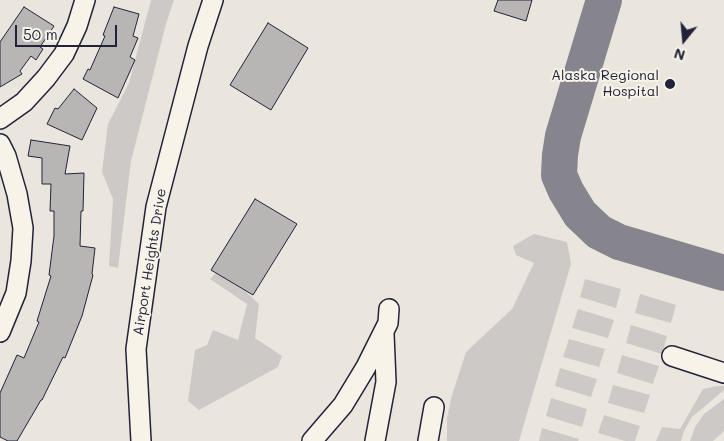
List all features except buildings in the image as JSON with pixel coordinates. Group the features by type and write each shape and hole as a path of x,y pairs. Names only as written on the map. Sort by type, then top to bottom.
{"street":[{"path":"0,119 24,102 51,72 64,54 77,26 85,0"},
{"name":"Airport Heights Drive","path":"141,441 136,348 156,207 198,46 213,0"},
{"path":"0,144 6,156 17,194 22,228 21,262 16,293 0,332"},
{"path":"312,441 343,405 384,333 388,323 389,309"},
{"path":"375,441 386,382 384,333"},
{"path":"672,356 724,373"},
{"path":"428,441 434,407"}],"shaded area":[{"path":"151,0 174,0 166,24 131,161 118,268 109,266 113,199 102,172 108,124 129,83"},
{"path":"534,234 567,242 571,264 519,441 447,441 447,418 452,395 466,352 512,309 534,263 516,255 513,246"},
{"path":"216,273 245,291 259,304 255,338 282,356 278,367 199,410 188,401 195,350 207,345 213,330 238,340 247,304 210,279"},
{"path":"585,279 621,289 616,308 580,297"},
{"path":"640,294 676,305 671,323 635,313"},
{"path":"578,309 614,320 608,338 572,328"},
{"path":"631,325 667,336 662,354 626,343"},
{"path":"569,339 605,349 599,367 563,357"},
{"path":"622,355 659,366 653,384 617,373"},
{"path":"560,368 597,379 591,397 555,386"},
{"path":"613,385 650,395 644,413 608,403"},
{"path":"724,386 724,390 692,417 681,441 656,441 662,427 680,429 703,389"},
{"path":"551,398 587,409 582,427 546,416"},
{"path":"724,399 724,431 713,441 690,441 695,427 704,414"},
{"path":"604,415 640,426 635,441 625,441 598,433"},
{"path":"542,428 579,439 578,441 539,441"}],"taxiway":[{"path":"604,0 563,136 559,175 566,191 580,214 599,232 619,242 724,273"}],"place":[{"name":"Alaska Regional Hospital","path":"670,84"}]}
